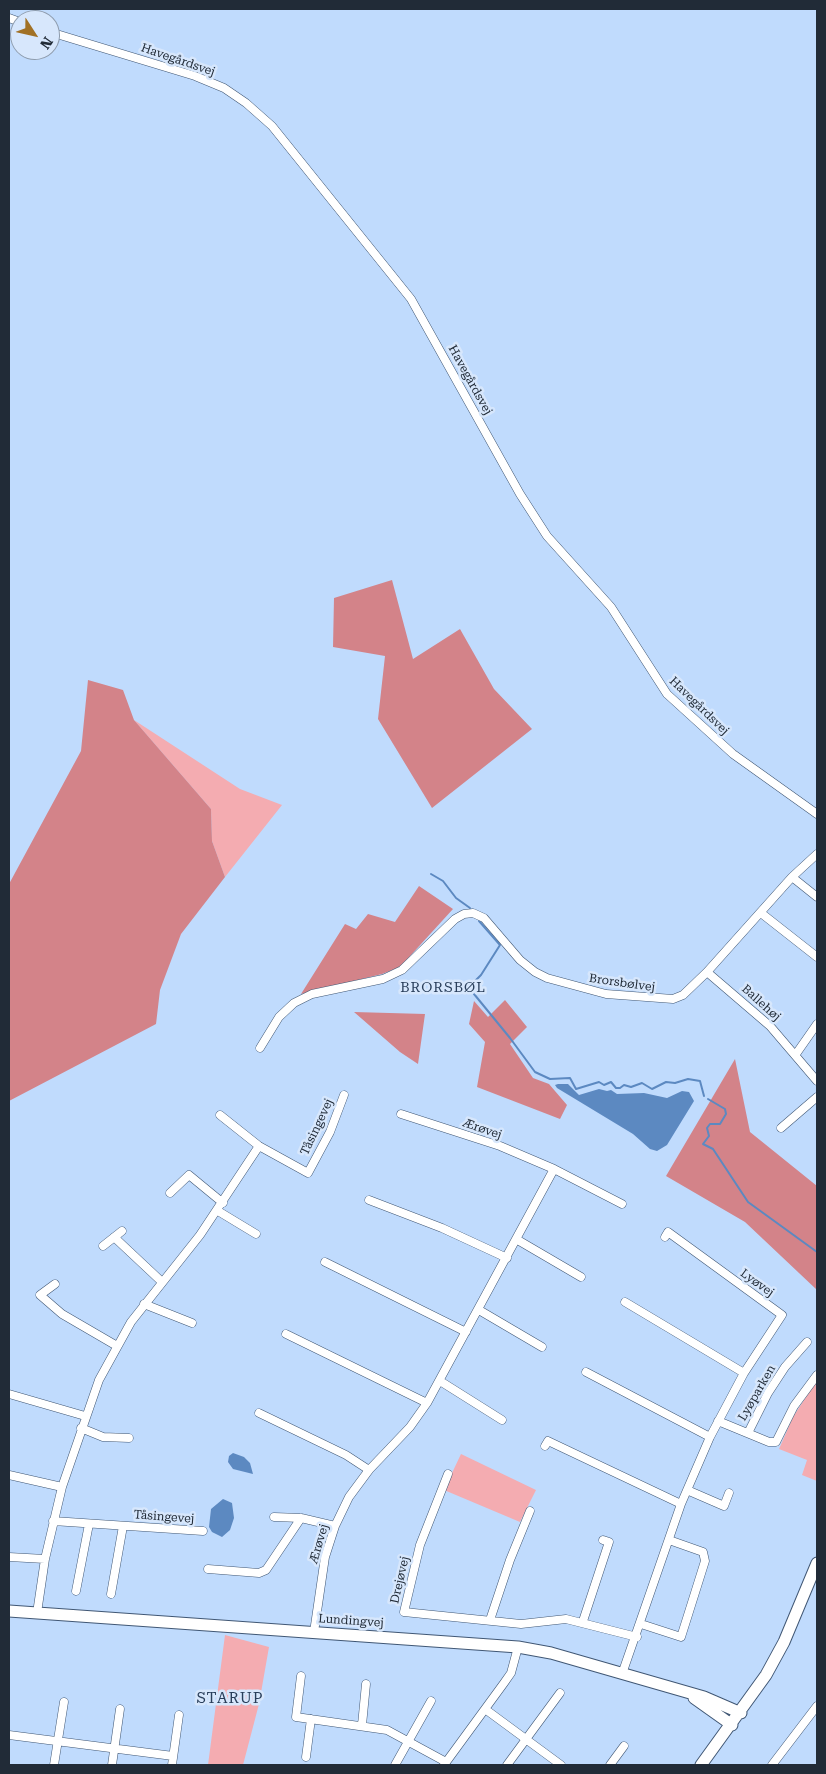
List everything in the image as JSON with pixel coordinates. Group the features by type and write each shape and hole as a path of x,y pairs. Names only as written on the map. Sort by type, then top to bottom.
{"street":[{"name":"Havegårdsvej","path":"60,35 195,76 216,85 246,103 272,126 411,299 520,494 547,536 617,615 667,694 733,754 817,814"},
{"name":"Brorsbølvej","path":"260,1048 279,1017 294,1003 312,994 383,979 402,970 455,919 464,914 473,913 484,918 506,946 535,972 581,989 606,994 673,999 683,995 708,972 792,877 817,854"},
{"path":"792,877 817,897"},
{"path":"761,913 817,957"},
{"name":"Ballehøj","path":"708,972 752,1008 796,1054 817,1081"},
{"path":"796,1054 817,1024"},
{"name":"Tåsingevej","path":"220,1116 259,1146 308,1173 330,1132 344,1095"},
{"path":"781,1128 817,1098"},
{"name":"Ærøvej","path":"401,1114 500,1146 554,1169 622,1204"},
{"path":"37,1613 45,1559 62,1487 99,1380 117,1346 144,1304 218,1210 259,1146"},
{"name":"Ærøvej","path":"314,1632 325,1557 335,1526 349,1497 369,1470 410,1427 427,1403 554,1169"},
{"path":"170,1193 189,1175 223,1202"},
{"path":"369,1200 442,1228 507,1258"},
{"path":"218,1210 256,1234"},
{"path":"103,1246 122,1231"},
{"name":"Lyøvej","path":"622,1674 687,1490 710,1436 744,1373 782,1315 668,1232 665,1237"},
{"path":"114,1237 162,1282"},
{"path":"516,1239 581,1277"},
{"path":"325,1262 466,1332"},
{"path":"55,1284 40,1295 62,1314 117,1346"},
{"path":"625,1302 744,1373"},
{"path":"144,1304 192,1323"},
{"path":"479,1310 542,1347"},
{"path":"286,1334 427,1403"},
{"name":"Lyøparken","path":"748,1433 768,1393 785,1367 807,1342"},
{"path":"586,1372 710,1436"},
{"name":"Lyøparken","path":"718,1421 769,1442 776,1442 794,1406 817,1375"},
{"path":"440,1381 502,1420"},
{"path":"9,1394 85,1416"},
{"path":"259,1413 346,1455 369,1470"},
{"path":"81,1428 103,1437 129,1438"},
{"path":"545,1446 548,1441 682,1504"},
{"name":"Drejøvej","path":"448,1474 420,1545 404,1612 521,1624 566,1619 582,1621 636,1637"},
{"path":"9,1475 62,1487"},
{"path":"687,1490 724,1506 729,1493"},
{"path":"490,1620 510,1560 530,1511"},
{"path":"274,1517 301,1518 335,1526"},
{"path":"208,1569 259,1573 266,1570 301,1518"},
{"name":"Tåsingevej","path":"53,1521 204,1531"},
{"path":"76,1591 88,1524"},
{"name":"Tåsingevej","path":"111,1594 123,1526"},
{"path":"582,1621 608,1542 603,1540"},
{"path":"641,1624 680,1637 688,1615 705,1561 703,1552 669,1540"},
{"path":"9,1556 45,1559"},
{"path":"701,1765 741,1713 784,1642 813,1587 817,1563"},
{"name":"Lundingvej","path":"9,1612 518,1647 551,1653 719,1702 741,1713"},
{"path":"301,1676 296,1717 387,1730 409,1740 445,1764 510,1673 518,1647"},
{"path":"362,1725 366,1684"},
{"path":"507,1765 560,1693"},
{"name":"Lundingvej","path":"686,1693 732,1725"},
{"path":"395,1765 431,1701"},
{"path":"54,1765 64,1702"},
{"path":"772,1765 817,1706"},
{"path":"112,1765 120,1709"},
{"path":"485,1709 561,1765"},
{"path":"172,1765 179,1715"},
{"path":"306,1757 311,1719"},
{"path":"9,1735 173,1756"},
{"path":"610,1765 624,1746"}],"shaded area":[{"path":"392,580 413,659 460,629 494,689 532,729 432,808 378,719 385,656 333,647 334,598"},
{"path":"88,680 123,690 134,720 211,809 212,841 225,877 181,934 160,990 156,1024 9,1101 9,884 81,751"},
{"path":"134,720 240,789 282,805 225,877 212,841 211,809"},
{"path":"419,886 453,909 400,967 382,974 301,994 345,924 356,929 368,914 395,922"},
{"path":"505,1000 527,1027 510,1044 533,1078 549,1084 567,1105 560,1119 477,1087 485,1042 469,1024 474,1001 488,1017"},
{"path":"354,1012 425,1014 418,1064 400,1052"},
{"path":"735,1059 750,1132 817,1186 817,1290 745,1222 666,1176"},
{"path":"817,1380 817,1481 802,1475 807,1460 779,1449 793,1417"},
{"path":"461,1454 536,1490 520,1522 444,1490"},
{"path":"225,1635 269,1647 259,1704 243,1765 208,1765"}],"water":[{"path":"568,1084 579,1095 599,1089 611,1090 617,1094 644,1093 667,1098 682,1091 689,1092 694,1101 667,1145 657,1151 650,1149 633,1134 557,1088 555,1085"},
{"path":"233,1453 244,1457 250,1463 253,1474 233,1469 228,1462 229,1456"},
{"path":"223,1499 232,1503 234,1518 230,1530 222,1537 212,1532 209,1527 211,1509"}],"waterway":[{"path":"431,874 443,881 456,898 470,908"},
{"path":"471,985 481,975 500,945 479,921"},
{"path":"474,994 535,1072 550,1079 570,1078 576,1089 599,1082 604,1085 611,1082 616,1088 624,1085 631,1087 642,1083 652,1089 666,1082 675,1083 688,1079 700,1081 704,1096"},
{"path":"708,1099 725,1109 726,1114 720,1124 710,1124 707,1128 709,1136 703,1144 713,1149 748,1202 817,1252"}],"district":[{"name":"BRORSBØL","path":"443,988"},
{"name":"STARUP","path":"230,1699"}]}
